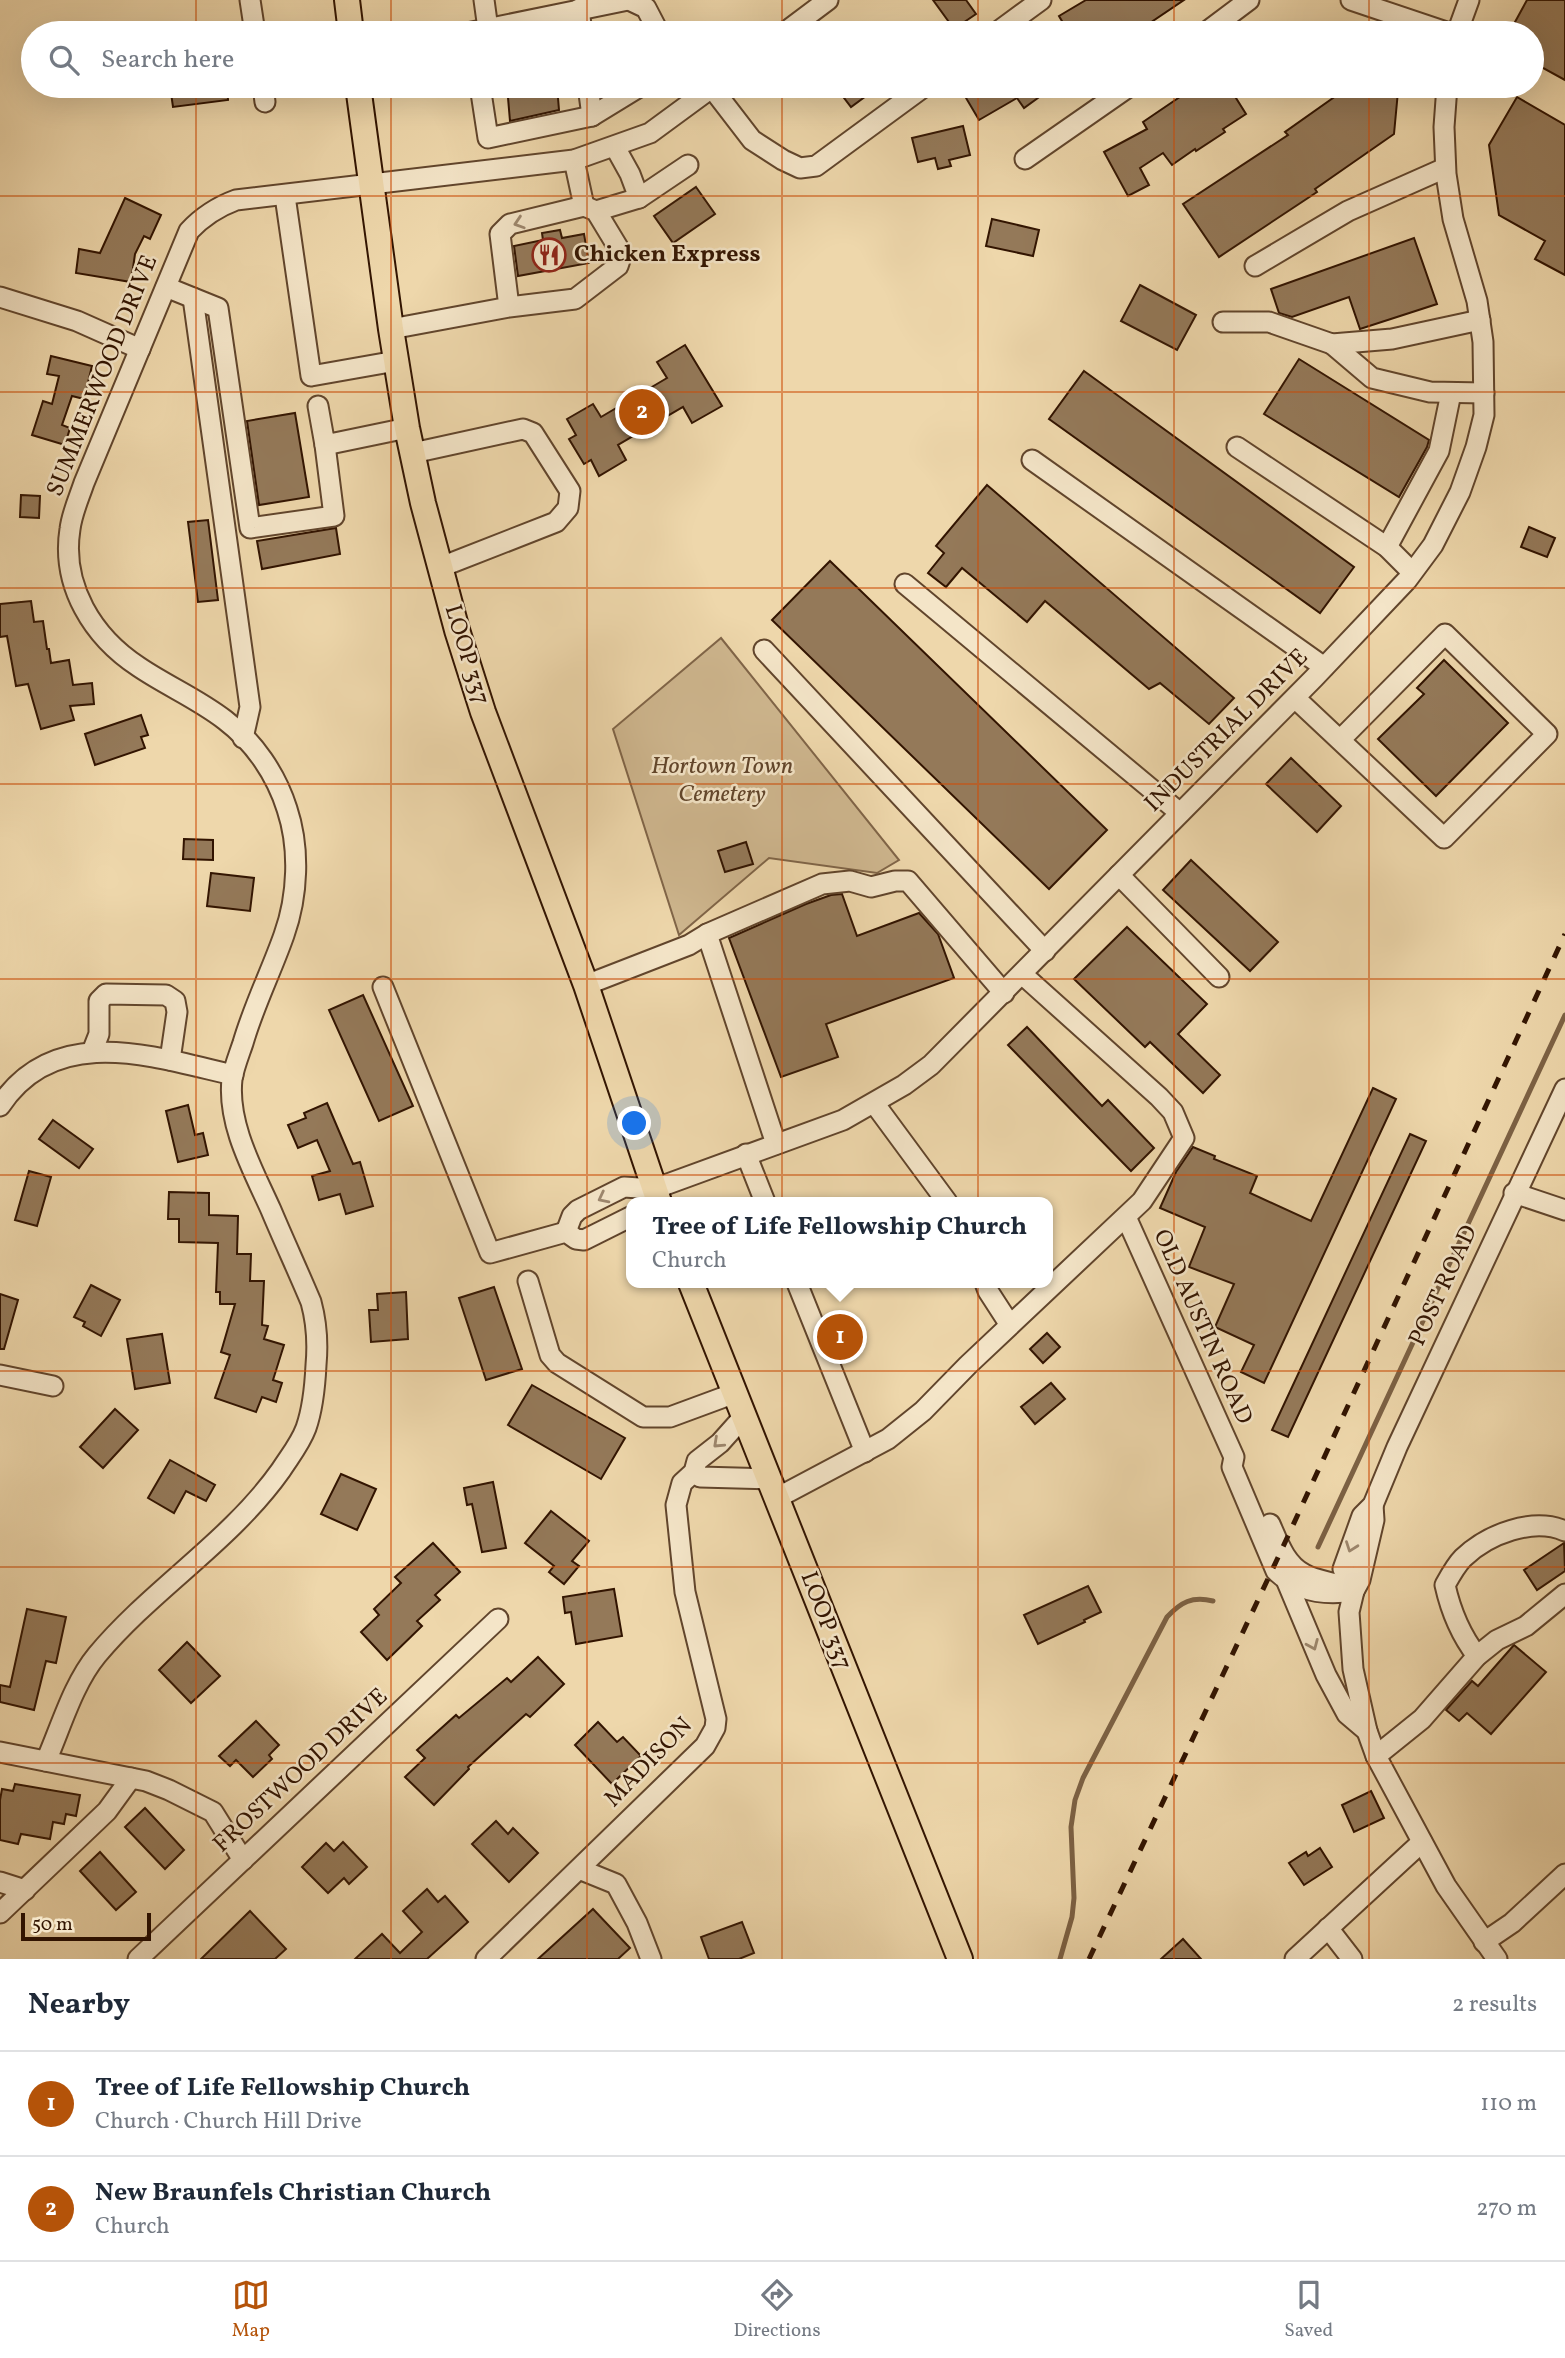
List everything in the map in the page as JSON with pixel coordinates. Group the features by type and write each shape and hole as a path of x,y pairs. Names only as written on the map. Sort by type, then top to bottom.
{"main road":[{"path":"347,0 350,21"},
{"name":"LOOP 337","path":"360,98 407,428 457,630 483,712 586,985 652,1197"},
{"name":"LOOP 337","path":"693,1288 960,1959"}],"street":[{"path":"250,0 253,21"},
{"path":"484,0 487,21"},
{"path":"800,21 828,0"},
{"path":"1012,21 1041,0"},
{"path":"1221,21 1249,0"},
{"path":"1351,0 1413,21"},
{"path":"1462,21 1469,0"},
{"path":"524,21 579,9 639,2 651,21"},
{"path":"579,9 580,21"},
{"path":"482,98 488,138 592,116 621,98"},
{"path":"590,98 592,116"},
{"name":"SUMMERWOOD DRIVE","path":"46,1761 95,1657 136,1612 239,1521 271,1484 296,1448 308,1420 315,1384 317,1326 311,1302 250,1164 238,1129 233,1101 233,1075 251,1013 285,934 293,897 294,836 288,810 262,757 228,722 203,704 140,668 115,650 99,633 85,612 73,579 68,548 74,513 189,231 200,219 222,205 236,200 574,160 650,133 692,98"},
{"path":"712,98 752,140 800,168 817,166 909,98"},
{"path":"1026,159 1113,98"},
{"name":"INDUSTRIAL DRIVE","path":"654,1197 746,1154 843,1120 905,1085 931,1065 1324,667 1412,572 1433,545 1460,492 1484,415 1483,342 1477,301 1453,219 1445,168 1446,98"},
{"path":"615,147 639,198"},
{"path":"391,330 509,307 575,299 618,266 622,254 590,208 574,160"},
{"path":"509,307 500,234 510,224 639,198 688,165"},
{"path":"1255,266 1348,211 1445,168"},
{"path":"285,196 311,376 396,361"},
{"path":"166,287 218,308 250,528 334,516 318,406"},
{"path":"0,297 77,321 140,349"},
{"path":"193,298 250,706 243,738"},
{"path":"1332,344 1392,339 1480,320"},
{"path":"1223,322 1269,322 1332,344 1373,378 1430,392 1484,393"},
{"path":"1387,547 1438,451 1451,393"},
{"path":"325,445 407,428"},
{"path":"413,453 523,429 533,433 570,491 568,508 556,522 441,567"},
{"path":"1237,447 1387,547 1412,572"},
{"path":"1032,460 1324,667"},
{"path":"905,584 1180,813"},
{"path":"1294,698 1339,740 1444,838 1548,734 1445,634 1339,740"},
{"path":"764,650 1045,951"},
{"path":"1119,875 1219,977"},
{"path":"586,985 689,945 707,934 821,884 850,881 871,887 908,881 1004,993"},
{"path":"707,934 776,1143"},
{"path":"1022,974 1160,1097 1173,1112 1184,1138 1142,1201 1053,1285"},
{"path":"383,987 490,1253 566,1232"},
{"path":"92,1052 99,1034 99,1001 106,994 166,995 175,1001 177,1012 170,1060"},
{"path":"0,1106 26,1078 43,1066 92,1052 139,1053 233,1075"},
{"name":"POST ROAD","path":"1367,1731 1352,1656 1349,1612 1360,1580 1374,1520 1373,1505 1514,1193 1565,1089"},
{"path":"874,1104 943,1197"},
{"path":"746,1154 763,1197"},
{"path":"566,1232 572,1216 578,1210 624,1187 649,1197"},
{"path":"1514,1193 1565,1210"},
{"name":"OLD AUSTIN ROAD","path":"1126,1217 1234,1458 1232,1467 1274,1566 1287,1582 1326,1675 1347,1714 1367,1731"},
{"path":"566,1232 576,1239 584,1240 626,1219"},
{"path":"528,1281 550,1355 558,1363 643,1417 670,1417 734,1393"},
{"path":"799,1288 861,1454"},
{"path":"987,1288 1010,1325"},
{"path":"694,1472 700,1477 773,1488 861,1454 888,1439 923,1410 1050,1288"},
{"path":"0,1375 53,1386"},
{"name":"MADISON","path":"486,1959 705,1746 715,1728 715,1707 685,1592 676,1520 678,1492 682,1483 694,1472 697,1461 720,1443 745,1415"},
{"name":"OLD AUSTIN ROAD","path":"1234,1458 1243,1463 1282,1549 1294,1567 1305,1575 1354,1591"},
{"path":"1476,1656 1461,1635 1449,1603 1445,1585 1452,1573 1473,1550 1523,1527 1539,1525 1565,1531"},
{"path":"1287,1582 1320,1593 1354,1591"},
{"path":"1377,1756 1422,1719 1476,1656 1497,1640 1526,1626 1565,1594"},
{"name":"FROSTWOOD DRIVE","path":"138,1959 498,1619"},
{"path":"1367,1731 1377,1756 1446,1886 1497,1959"},
{"path":"0,1752 131,1778 170,1790 213,1812 243,1860"},
{"path":"0,1913 107,1811 131,1778"},
{"path":"1295,1959 1422,1842"},
{"path":"579,1869 616,1884 638,1923 651,1959"},
{"path":"1484,1942 1511,1923 1565,1874"},
{"path":"0,1882 25,1890"},
{"path":"1328,1928 1352,1959"}],"green space":[{"name":"Hortown Town Cemetery","path":"721,638 899,860 877,873 769,858 679,935 613,729"}],"building":[{"path":"933,0 966,0 976,14 966,21 948,21"},
{"path":"1086,0 1184,0 1153,21 1062,21 1059,16"},
{"path":"1527,0 1565,0 1565,80 1544,69 1544,21 1516,21"},
{"path":"172,98 228,98 228,100 173,107"},
{"path":"508,98 558,98 559,110 510,121"},
{"path":"844,98 863,98 851,107"},
{"path":"966,98 1017,98 979,120"},
{"path":"1017,98 1038,98 1024,108"},
{"path":"1178,98 1236,98 1246,114 1223,129 1225,132 1172,165 1163,153 1140,168 1149,185 1128,196 1104,152 1147,129 1143,122"},
{"path":"1333,98 1397,98 1394,134 1315,189 1317,192 1219,257 1183,204 1288,135 1285,132"},
{"path":"1516,98 1565,125 1565,275 1535,259 1545,241 1499,215 1489,145"},
{"path":"963,126 970,155 949,160 951,166 938,169 935,158 918,162 912,138"},
{"path":"696,187 715,214 673,243 654,216"},
{"path":"125,198 161,215 150,239 144,236 135,254 131,282 76,273 79,249 100,253"},
{"path":"992,219 1039,230 1033,256 986,246"},
{"name":"Chicken Express","path":"560,230 562,238 584,234 589,263 518,276 514,246 543,240 542,233"},
{"path":"1414,238 1437,304 1360,329 1349,297 1292,317 1279,313 1271,289"},
{"path":"1140,285 1196,315 1177,350 1121,321"},
{"path":"685,345 722,406 692,423 683,407 618,445 626,460 599,476 591,460 584,464 569,439 576,435 567,419 593,404 601,417 667,378 657,362"},
{"path":"51,356 92,366 84,399 72,396 62,425 70,428 65,445 32,435 43,401 52,404 59,376 47,374"},
{"path":"1299,359 1429,440 1399,497 1264,414"},
{"path":"1084,371 1354,567 1320,613 1049,419"},
{"path":"295,413 309,497 259,505 247,421"},
{"path":"987,485 1234,698 1209,724 1160,683 1149,689 1045,601 1027,622 962,568 946,587 928,573 944,553 936,546"},
{"path":"21,495 40,496 39,518 20,517"},
{"path":"208,520 218,600 198,602 188,522"},
{"path":"1529,527 1555,538 1547,557 1521,547"},
{"path":"336,528 340,554 262,569 257,541"},
{"path":"830,561 1107,830 1049,889 772,620"},
{"path":"31,601 34,622 43,621 51,663 69,660 73,685 92,683 94,704 70,706 74,720 41,729 28,684 16,686 7,636 0,637 0,604"},
{"path":"1444,660 1508,723 1436,796 1378,739 1424,694 1417,688"},
{"path":"141,715 148,735 141,737 145,748 95,765 85,734"},
{"path":"1291,758 1341,806 1317,832 1266,784"},
{"path":"184,839 213,840 213,860 183,859"},
{"path":"746,842 753,864 725,872 718,851"},
{"path":"1191,860 1278,942 1250,971 1163,890"},
{"path":"211,873 254,878 250,911 207,906"},
{"path":"842,894 857,936 919,913 938,934 954,978 826,1024 838,1057 781,1077 729,938 806,904"},
{"path":"1127,927 1207,1004 1178,1034 1220,1075 1203,1093 1150,1042 1145,1047 1074,979"},
{"path":"363,995 413,1106 379,1121 329,1010"},
{"path":"1027,1027 1102,1106 1108,1100 1154,1148 1131,1171 1008,1045"},
{"path":"1373,1088 1396,1099 1264,1383 1241,1372 1254,1345 1215,1327 1234,1284 1189,1267 1205,1227 1160,1208 1176,1172 1193,1147 1215,1156 1214,1159 1257,1176 1250,1193 1311,1221"},
{"path":"327,1103 353,1164 360,1162 373,1206 346,1214 340,1194 319,1200 312,1176 330,1171 317,1140 298,1148 288,1125 306,1118 304,1113"},
{"path":"188,1105 195,1135 203,1133 208,1155 178,1162 166,1111"},
{"path":"53,1120 93,1149 79,1168 39,1139"},
{"path":"1410,1134 1426,1141 1288,1437 1272,1430"},
{"path":"29,1171 51,1177 37,1226 15,1220"},
{"path":"169,1192 209,1193 209,1215 238,1216 237,1254 251,1254 250,1281 264,1281 262,1325 268,1326 264,1339 284,1345 273,1380 282,1383 276,1402 262,1397 256,1412 215,1398 230,1355 221,1352 235,1304 220,1304 220,1292 216,1292 218,1243 179,1242 179,1219 168,1219"},
{"path":"91,1285 120,1300 101,1336 83,1326 85,1322 74,1317"},
{"path":"494,1287 522,1369 486,1380 459,1298"},
{"path":"406,1292 408,1339 371,1342 369,1310 378,1310 377,1294"},
{"path":"0,1294 18,1300 4,1349 0,1349"},
{"path":"1047,1333 1060,1347 1043,1363 1030,1349"},
{"path":"162,1334 170,1383 135,1389 127,1339"},
{"path":"1051,1383 1065,1399 1035,1424 1021,1407"},
{"path":"532,1385 625,1438 601,1479 508,1425"},
{"path":"115,1409 138,1430 103,1468 80,1447"},
{"path":"170,1460 215,1485 206,1501 186,1491 174,1513 148,1498"},
{"path":"341,1474 376,1489 357,1530 321,1514"},
{"path":"493,1482 506,1548 482,1552 472,1504 467,1505 464,1488"},
{"path":"551,1511 589,1541 572,1561 579,1566 564,1584 549,1572 554,1566 525,1543"},
{"path":"433,1543 460,1572 435,1595 440,1600 417,1621 422,1626 387,1660 361,1632 379,1615 374,1609 401,1583 395,1577"},
{"path":"1564,1543 1565,1571 1537,1590 1524,1570"},
{"path":"1088,1586 1101,1612 1038,1644 1024,1615"},
{"path":"614,1589 622,1636 576,1644 571,1612 565,1613 563,1597"},
{"path":"27,1609 66,1617 56,1663 46,1661 34,1710 0,1702 0,1685 10,1687"},
{"path":"187,1642 220,1676 191,1703 159,1670"},
{"path":"1514,1645 1546,1672 1491,1734 1467,1713 1459,1721 1446,1710 1472,1681 1478,1686"},
{"path":"538,1657 564,1684 530,1717 526,1714 468,1767 434,1805 405,1777 425,1758 417,1750 456,1715 459,1718 507,1678 511,1682"},
{"path":"256,1721 279,1745 269,1755 272,1759 253,1777 236,1760 230,1766 219,1756"},
{"path":"598,1722 617,1742 623,1737 641,1756 612,1784 575,1745"},
{"path":"15,1784 80,1795 76,1816 66,1814 64,1824 53,1822 50,1839 21,1834 18,1844 0,1840 2,1789 13,1791"},
{"path":"1371,1791 1384,1818 1354,1832 1342,1805"},
{"path":"145,1808 184,1850 165,1869 125,1827"},
{"path":"496,1821 508,1834 513,1828 538,1853 509,1882 472,1844"},
{"path":"343,1842 367,1867 349,1884 344,1878 328,1893 302,1867 326,1843 334,1851"},
{"path":"1320,1848 1332,1867 1304,1885 1289,1863 1306,1852 1308,1856"},
{"path":"100,1852 136,1892 116,1910 80,1871"},
{"path":"427,1889 438,1902 445,1896 468,1922 427,1959 355,1959 382,1934 400,1953 422,1932 403,1911"},
{"path":"593,1909 630,1948 618,1959 538,1959"},
{"path":"250,1911 286,1949 275,1959 201,1959"},
{"path":"742,1922 754,1953 739,1959 709,1959 701,1937"},
{"path":"1183,1939 1201,1959 1161,1959"}],"waterway":[{"path":"1318,1547 1565,1015"},
{"path":"1060,1959 1072,1917 1074,1898 1071,1827 1075,1800 1083,1778 1167,1617 1187,1602 1199,1599 1213,1601"}],"railway":[{"path":"1089,1959 1282,1549 1565,934"}],"place":[{"name":"Chicken Express","path":"549,255"},
{"name":"New Braunfels Christian Church","path":"642,412"},
{"name":"Tree of Life Fellowship Church","path":"840,1337"}]}
